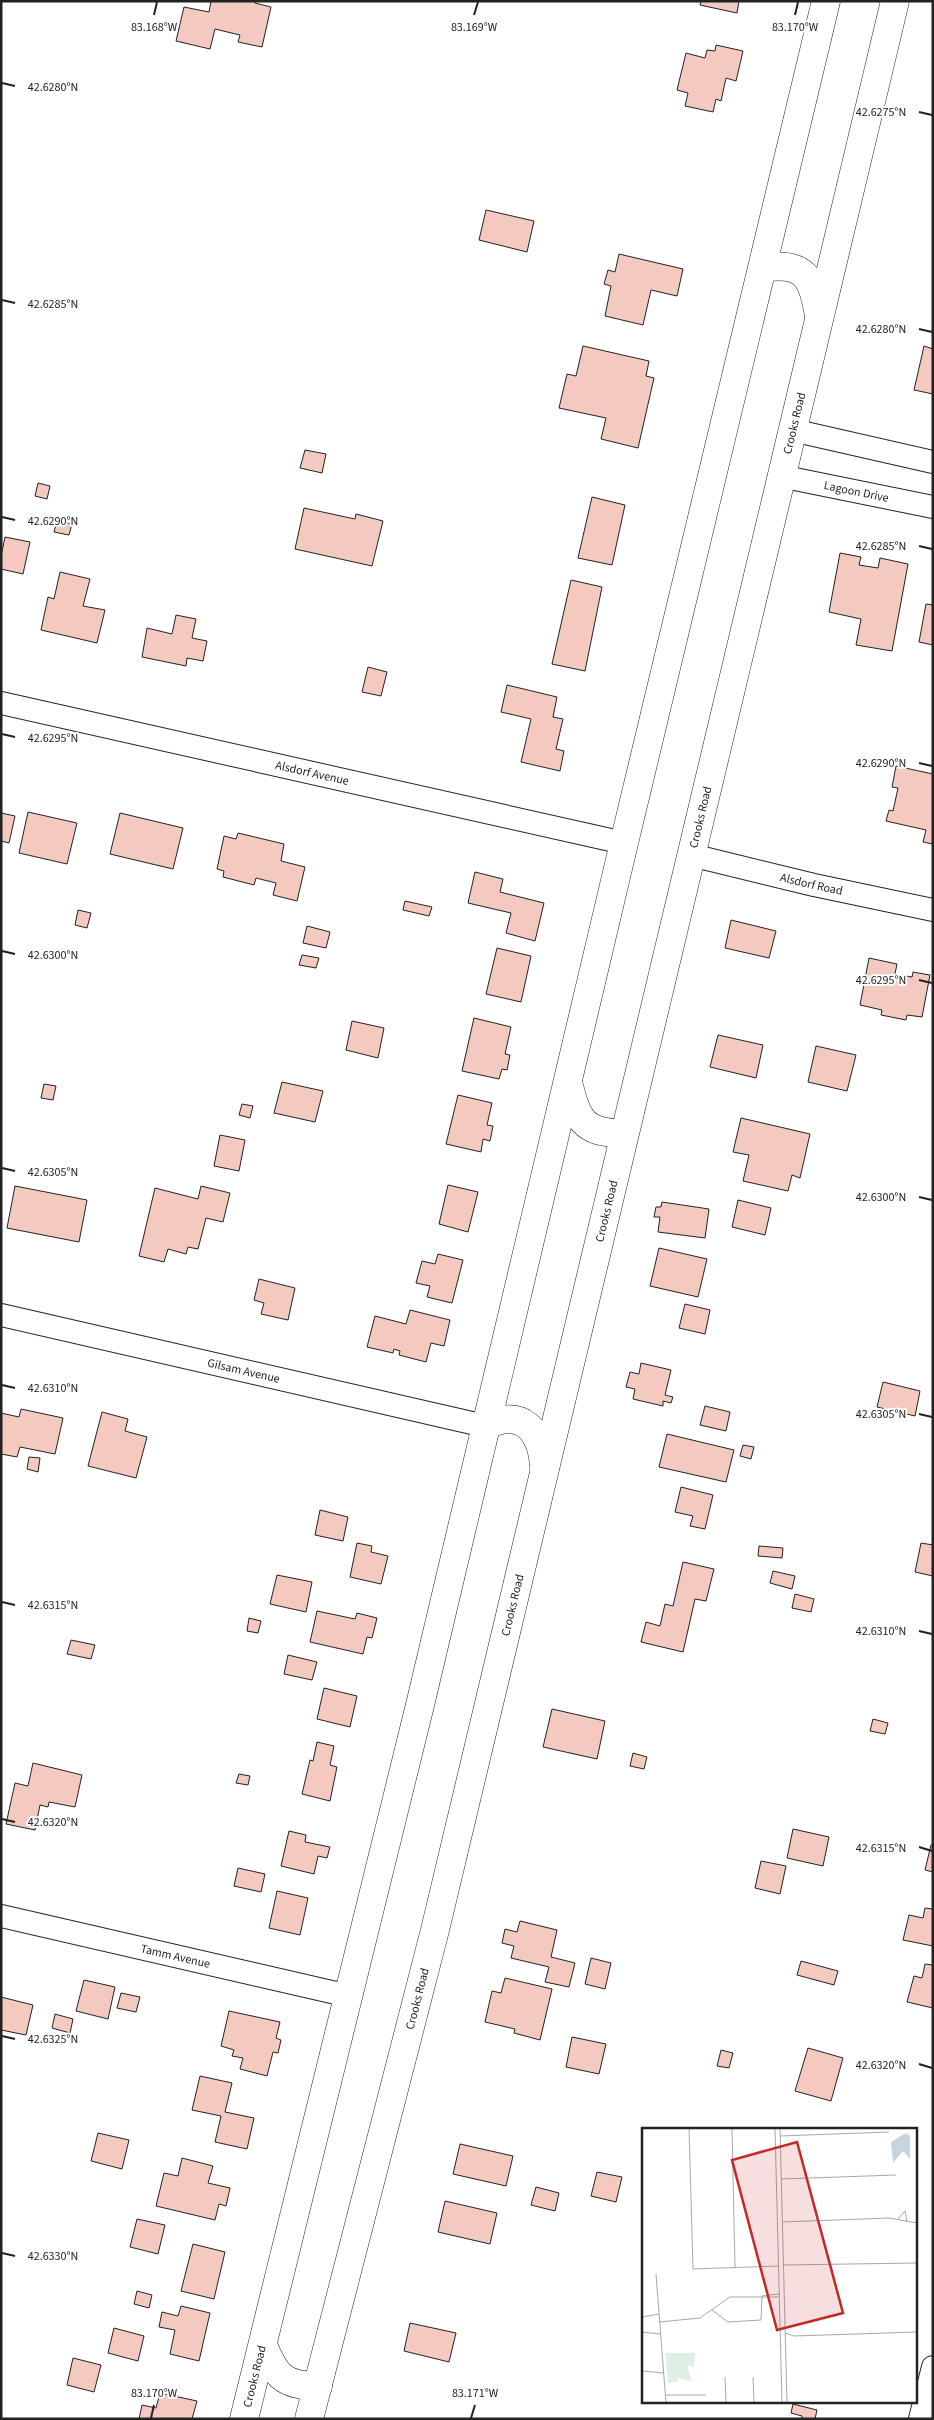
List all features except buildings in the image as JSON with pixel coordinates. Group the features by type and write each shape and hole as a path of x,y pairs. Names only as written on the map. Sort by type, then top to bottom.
{"main road":[{"name":"Crooks Road","path":"244,2419 349,1996 826,1"},
{"name":"Crooks Road","path":"309,2419 435,1930 780,476 820,322 895,1"},
{"path":"763,268 778,265 793,267 805,276 815,290 820,322"},
{"path":"567,1080 575,1110 586,1124 599,1131 624,1133"},
{"path":"486,1426 496,1420 509,1419 522,1422 532,1429 539,1439 543,1451 544,1471"},
{"path":"263,2345 270,2363 278,2375 290,2383 302,2386 318,2386"}],"street":[{"path":"792,430 933,462"},
{"name":"Lagoon Drive","path":"780,476 933,507"},
{"name":"Alsdorf Avenue","path":"1,703 624,843"},
{"name":"Alsdorf Road","path":"691,855 814,886 933,910"},
{"name":"Gilsam Avenue","path":"1,1315 486,1426"},
{"name":"Tamm Avenue","path":"1,1916 349,1996"},
{"path":"920,2419 933,2367"}]}
